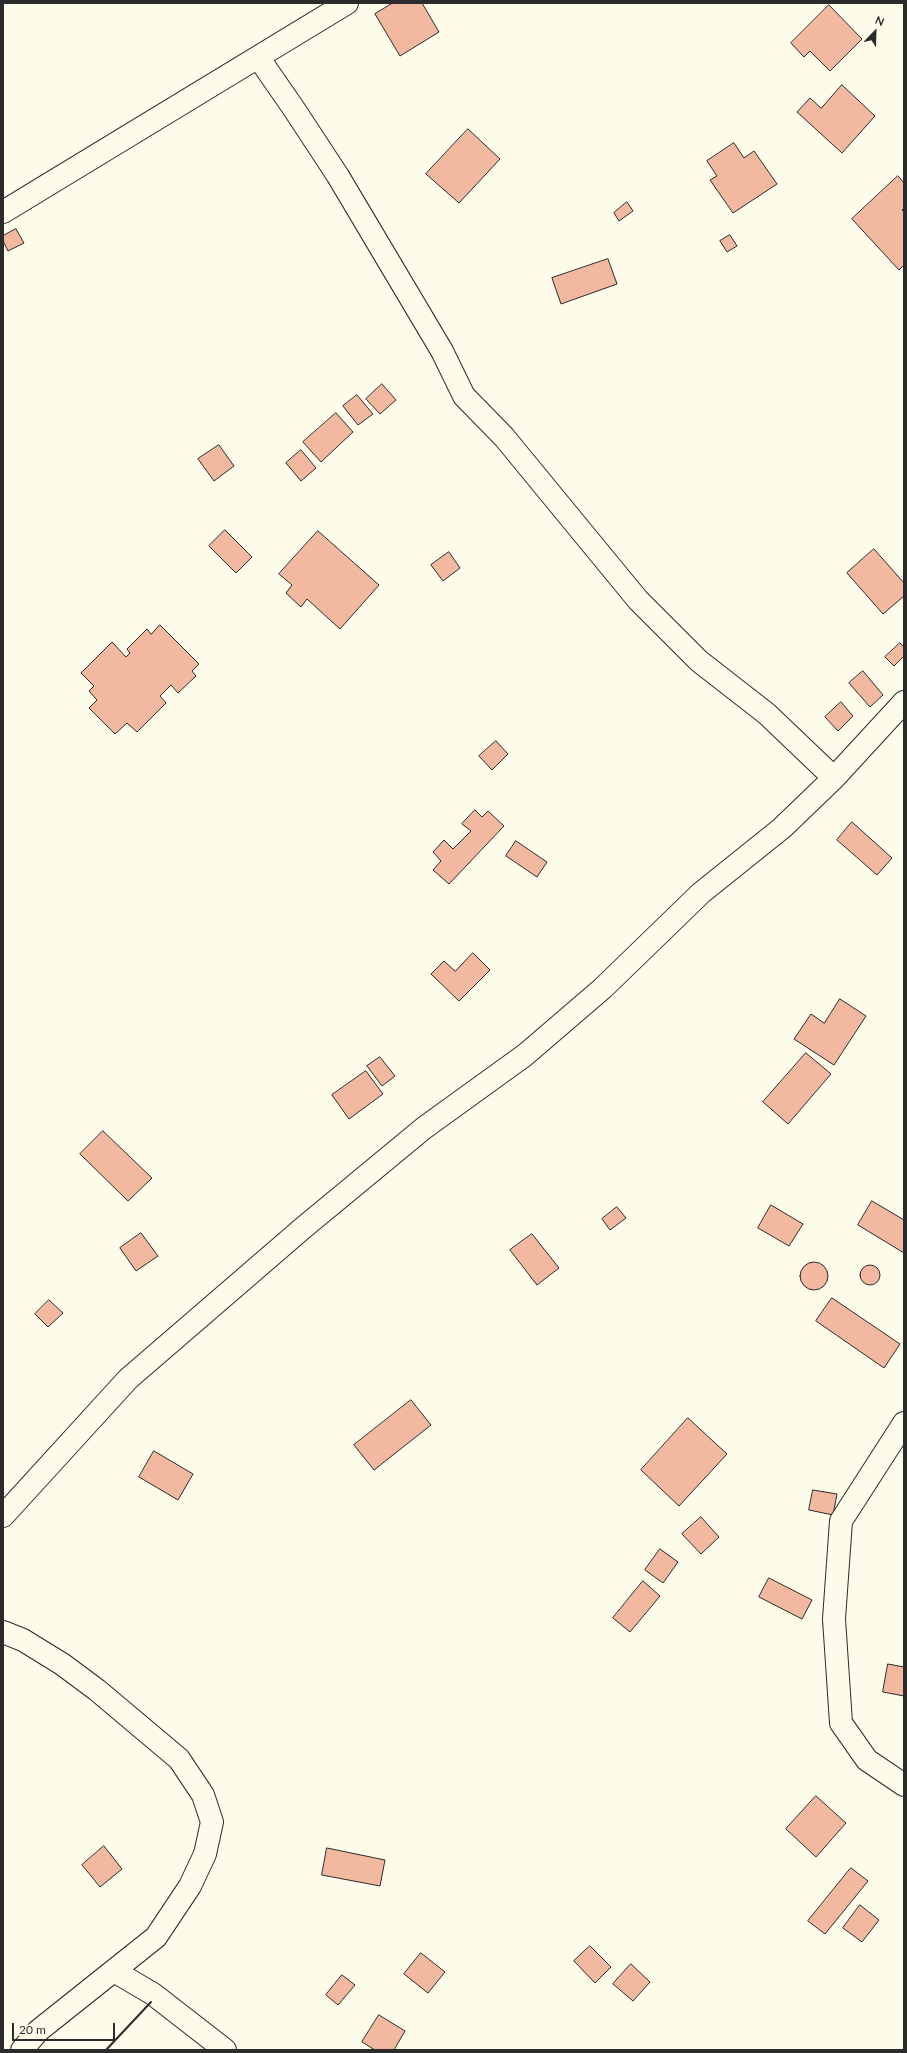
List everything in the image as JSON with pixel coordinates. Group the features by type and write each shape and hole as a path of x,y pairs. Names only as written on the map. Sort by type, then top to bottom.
{"street":[{"path":"3,212 347,3"},
{"path":"258,57 338,176 442,351 464,396 504,437 638,600 699,661 766,714 834,778"},
{"path":"3,1516 128,1380 303,1228 424,1128 525,1055 603,988 701,893 782,828 834,778 904,702"},
{"path":"904,1423 841,1522 834,1619 841,1723 867,1760 904,1785"},
{"path":"3,1632 23,1640 49,1656 97,1690 179,1759 203,1795 212,1822 205,1854 190,1886 156,1937 38,2031 22,2050"},
{"path":"114,1971 153,1994 225,2050"}],"building":[{"path":"393,3 422,3 439,32 400,56 375,14"},
{"path":"829,5 862,39 830,71 810,51 804,57 791,43"},
{"path":"842,85 875,116 842,153 797,112 810,98 821,108"},
{"path":"468,129 500,159 459,203 426,174"},
{"path":"734,143 744,158 754,151 777,184 733,213 710,180 717,176 707,161"},
{"path":"898,176 904,183 904,208 902,210 904,212 904,265 899,270 852,219"},
{"path":"627,202 633,211 619,221 614,213"},
{"path":"16,229 24,243 8,251 3,241 3,236"},
{"path":"730,235 737,246 727,252 720,241"},
{"path":"608,259 617,284 561,304 552,278"},
{"path":"382,384 396,400 380,414 366,399"},
{"path":"357,395 373,414 358,425 343,406"},
{"path":"336,413 353,432 321,462 303,442"},
{"path":"219,445 234,466 214,481 198,459"},
{"path":"301,450 316,468 301,481 286,463"},
{"path":"225,530 252,557 236,573 209,546"},
{"path":"318,531 379,585 340,629 307,599 301,607 286,593 292,585 279,574"},
{"path":"874,549 904,583 904,596 883,614 847,573"},
{"path":"449,552 460,568 443,581 431,565"},
{"path":"160,625 199,664 192,671 196,676 178,693 171,685 160,696 166,703 137,732 127,723 115,734 89,708 97,700 89,691 94,686 81,673 112,642 126,657 130,653 127,649 147,629 151,634"},
{"path":"900,643 904,647 904,656 894,666 885,657"},
{"path":"863,671 883,695 870,707 849,683"},
{"path":"841,702 853,716 838,731 825,717"},
{"path":"496,741 508,754 492,770 479,756"},
{"path":"475,810 482,817 488,811 504,826 449,884 433,870 441,861 433,852 444,840 453,849 471,831 462,824"},
{"path":"852,822 892,858 877,875 837,840"},
{"path":"516,841 547,862 537,877 506,856"},
{"path":"473,953 490,970 459,1001 431,974 444,961 455,971"},
{"path":"840,999 866,1016 834,1065 794,1039 811,1014 824,1023"},
{"path":"806,1053 831,1074 788,1124 763,1102"},
{"path":"380,1057 395,1076 382,1086 367,1066"},
{"path":"366,1071 383,1094 349,1119 332,1095"},
{"path":"103,1131 152,1178 128,1201 80,1154"},
{"path":"872,1201 904,1220 904,1253 858,1225"},
{"path":"771,1205 803,1224 789,1246 758,1228"},
{"path":"617,1207 626,1218 610,1230 602,1219"},
{"path":"141,1233 158,1256 136,1271 120,1248"},
{"path":"532,1234 559,1268 537,1285 510,1250"},
{"path":"814,1262 824,1266 828,1276 824,1286 814,1290 804,1286 800,1276 804,1266"},
{"path":"870,1265 877,1268 880,1275 877,1282 870,1285 863,1282 860,1275 863,1268"},
{"path":"832,1298 900,1344 884,1368 816,1321"},
{"path":"49,1300 63,1313 48,1327 35,1314"},
{"path":"411,1400 431,1425 374,1470 354,1445"},
{"path":"688,1418 727,1454 679,1506 641,1470"},
{"path":"154,1451 193,1474 178,1500 139,1477"},
{"path":"813,1490 837,1494 833,1515 809,1510"},
{"path":"701,1517 719,1537 701,1554 682,1534"},
{"path":"660,1549 678,1562 663,1583 645,1570"},
{"path":"769,1578 812,1600 802,1619 759,1597"},
{"path":"643,1581 660,1596 630,1632 613,1618"},
{"path":"888,1664 904,1667 904,1696 883,1692"},
{"path":"816,1796 846,1823 816,1857 786,1829"},
{"path":"104,1846 122,1869 100,1887 82,1865"},
{"path":"327,1848 385,1860 380,1886 322,1875"},
{"path":"851,1868 868,1881 825,1934 808,1921"},
{"path":"860,1905 879,1920 862,1942 843,1928"},
{"path":"590,1946 611,1967 595,1983 574,1961"},
{"path":"421,1953 445,1972 428,1993 404,1974"},
{"path":"631,1964 650,1982 633,2001 613,1984"},
{"path":"342,1975 355,1985 338,2005 326,1995"},
{"path":"379,2015 405,2031 394,2050 375,2050 362,2042"}],"wall":[{"path":"106,2050 151,2002"}]}
